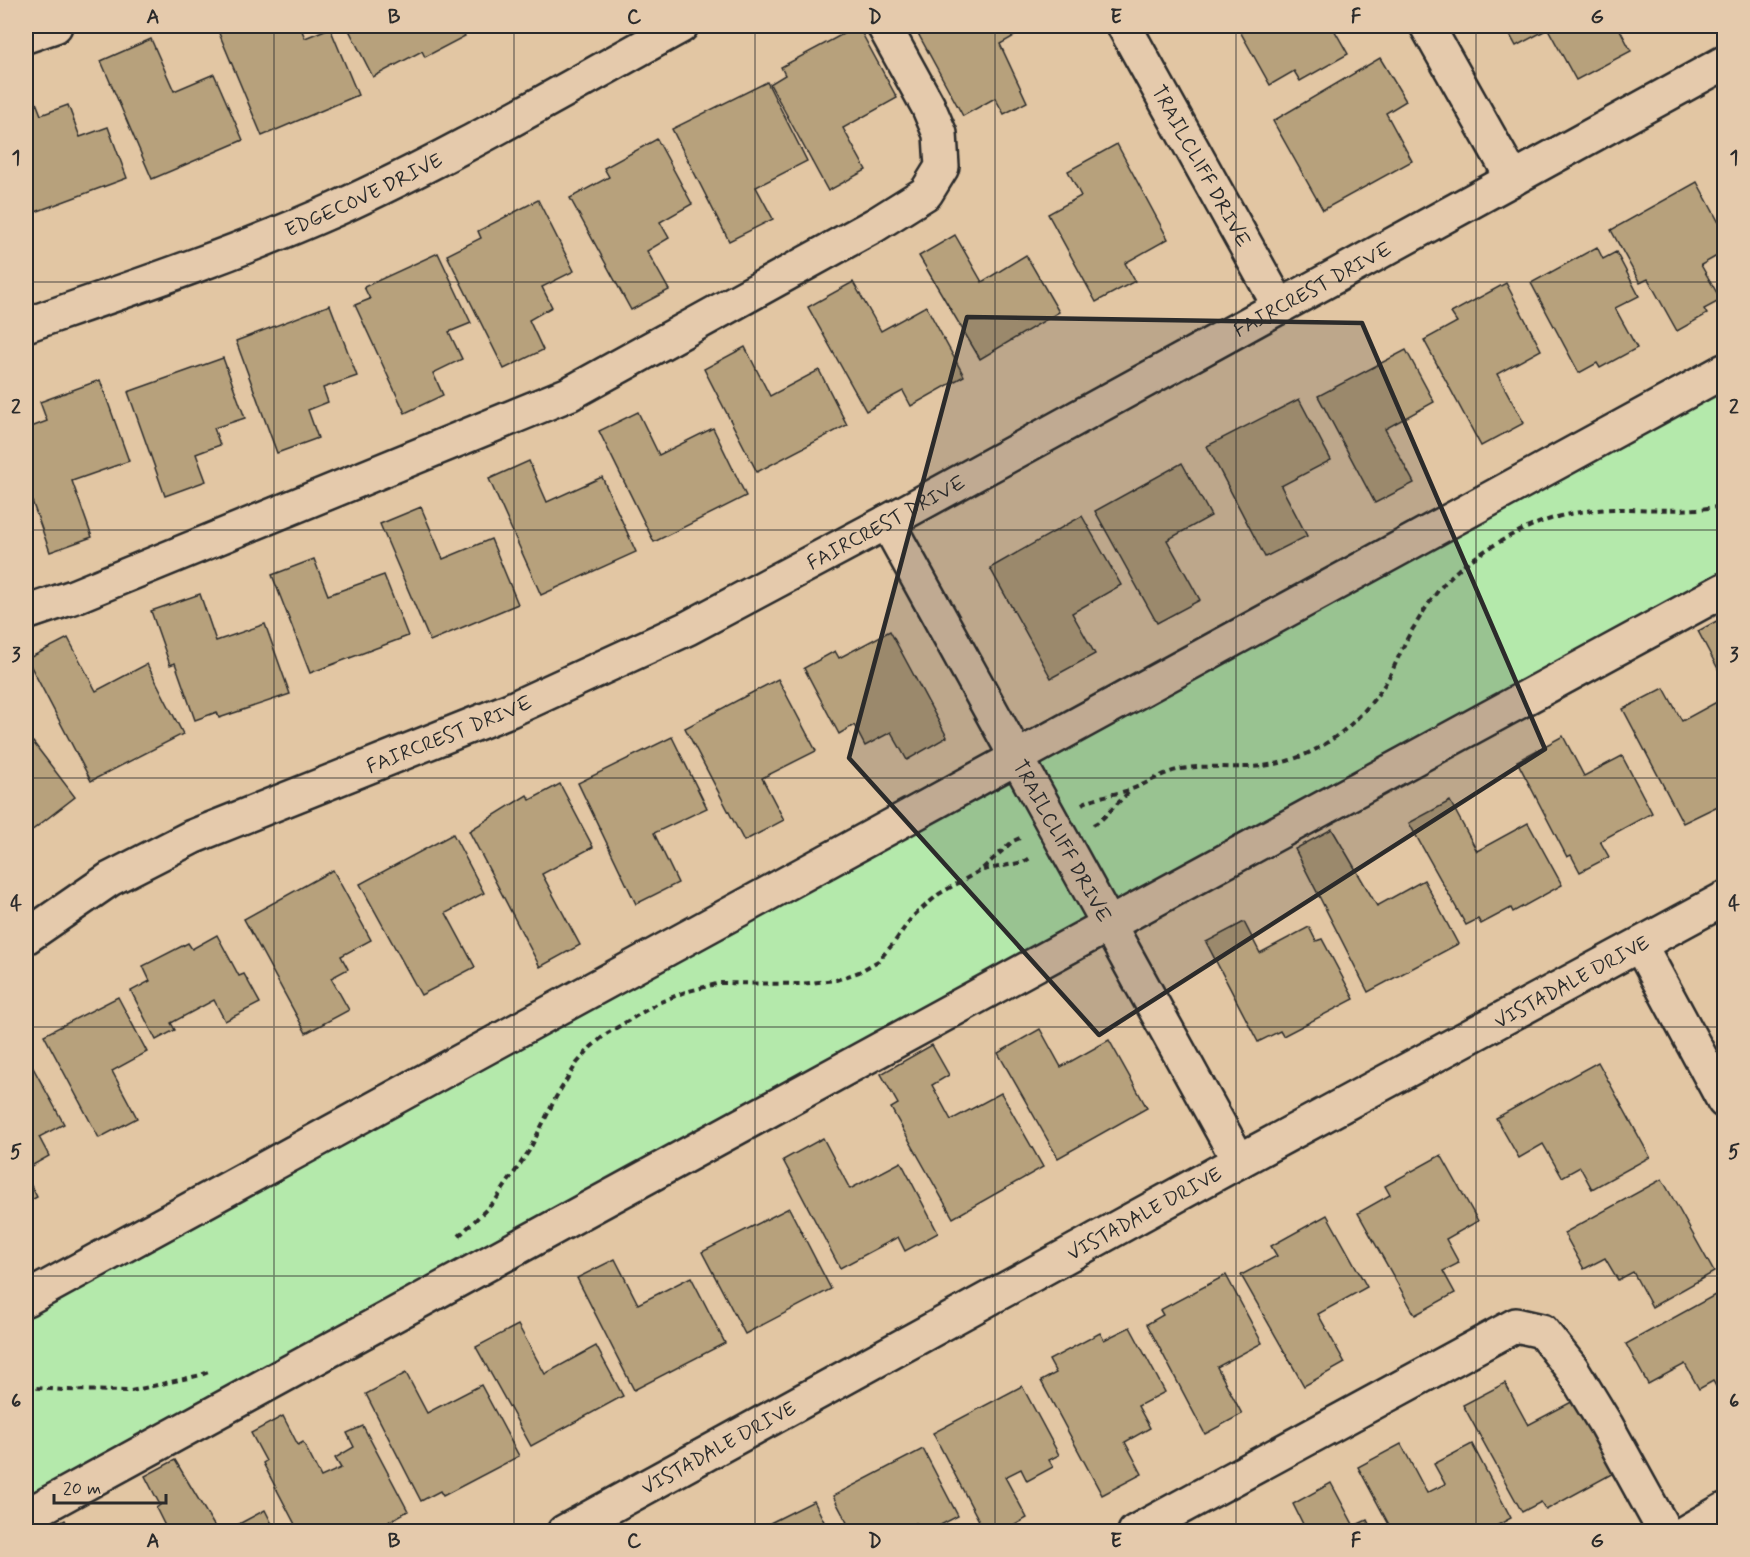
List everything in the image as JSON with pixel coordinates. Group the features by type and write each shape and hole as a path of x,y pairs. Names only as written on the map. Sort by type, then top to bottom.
{"street":[{"path":"26,36 55,26"},
{"name":"EDGECOVE DRIVE","path":"26,325 254,244 335,209 415,171 681,26"},
{"path":"26,613 73,597 569,394 875,225 926,193 942,167 940,134 928,106 884,26"},
{"name":"TRAILCLIFF DRIVE","path":"1124,26 1280,307"},
{"path":"1427,26 1513,178"},
{"name":"FAIRCREST DRIVE","path":"26,937 110,879 192,837 510,710 687,628 887,522 1725,63"},
{"path":"26,1299 1725,371"},
{"name":"TRAILCLIFF DRIVE","path":"887,522 1239,1161"},
{"path":"26,1516 1725,590"},
{"name":"VISTADALE DRIVE","path":"564,1532 1239,1161 1725,899"},
{"path":"1640,945 1725,1101"},
{"path":"1135,1532 1515,1325 1542,1331 1572,1369 1665,1532"},
{"path":"1686,1532 1725,1510"}],"path":[{"path":"1132,789 1161,775 1186,768 1274,765 1298,758 1326,744 1370,705 1386,682 1406,639 1430,601 1458,570 1493,545 1521,529 1557,516 1592,511 1725,506"},
{"path":"453,1242 495,1201 529,1151 576,1063 606,1034 658,1003 685,992 720,983 800,984 836,980 859,972 878,961 912,917 939,894 981,870"},
{"path":"26,1387 131,1391 201,1376 212,1371"}],"highlighted area":[{"path":"967,317 1362,323 1545,749 1099,1035 849,758"}],"green space":[{"path":"1724,363 1724,584 26,1518 26,1280"}],"building":[{"path":"216,26 300,26 305,38 330,28 358,95 262,136"},
{"path":"347,26 459,26 465,36 425,57 422,51 373,77"},
{"path":"858,26 897,98 843,128 866,170 828,191 770,84 785,75 781,67"},
{"path":"914,26 1032,26 1000,44 1027,102 1004,114 995,98 963,116"},
{"path":"1237,26 1332,26 1348,54 1300,81 1294,71 1270,85"},
{"path":"1505,26 1618,26 1631,51 1576,80 1548,29 1516,46"},
{"path":"151,39 174,91 214,74 243,140 152,179 101,61"},
{"path":"1380,58 1406,101 1386,113 1412,161 1323,210 1273,121"},
{"path":"767,82 807,161 756,187 773,219 729,241 672,129"},
{"path":"34,97 41,115 68,105 80,137 108,127 127,178 30,214 26,202 26,100"},
{"path":"657,139 692,204 660,222 669,238 647,251 669,290 631,310 570,198 609,177 604,168"},
{"path":"1117,144 1168,239 1125,263 1135,281 1096,302 1048,214 1081,196 1068,171"},
{"path":"1697,182 1724,232 1724,252 1701,265 1721,300 1704,309 1707,314 1677,331 1648,279 1640,283 1611,230"},
{"path":"538,200 574,271 542,287 552,307 529,320 543,350 504,369 447,255 481,238 478,231"},
{"path":"955,235 982,282 1026,255 1059,312 980,359 919,256"},
{"path":"1597,247 1603,259 1616,252 1639,296 1615,308 1637,348 1600,368 1597,363 1579,373 1531,283"},
{"path":"438,253 471,323 449,332 462,359 433,373 443,395 405,413 355,305 370,299 364,287"},
{"path":"853,282 881,331 926,306 964,376 911,406 903,391 866,411 808,307"},
{"path":"1506,283 1541,350 1497,374 1524,423 1481,446 1424,340 1457,322 1451,313"},
{"path":"330,305 357,376 323,388 328,402 308,410 318,438 277,453 236,341"},
{"path":"745,347 770,396 819,370 847,425 757,472 704,369"},
{"path":"1406,350 1434,402 1385,429 1414,483 1375,503 1318,396"},
{"path":"223,358 245,418 214,428 220,445 196,454 206,481 165,496 128,392"},
{"path":"100,380 129,461 72,481 92,537 50,552 26,484 26,429 47,421 40,402"},
{"path":"1299,399 1331,460 1281,486 1307,536 1265,557 1207,446"},
{"path":"638,412 659,455 713,428 746,496 654,542 599,431"},
{"path":"529,461 547,502 602,477 636,552 541,595 489,479"},
{"path":"1182,463 1211,516 1167,540 1200,600 1157,623 1095,511"},
{"path":"421,507 443,559 491,539 518,604 430,641 380,524"},
{"path":"1082,516 1121,585 1072,613 1095,654 1051,678 990,568"},
{"path":"314,559 328,595 384,575 408,636 310,673 272,575"},
{"path":"200,594 216,641 265,624 290,694 219,718 217,712 195,720 175,663 170,665 151,611"},
{"path":"1724,617 1724,680 1698,631"},
{"path":"890,631 947,737 907,760 891,732 865,746 854,725 839,734 804,668 835,651 839,658"},
{"path":"68,638 96,691 147,664 183,734 91,781 27,659"},
{"path":"778,679 816,751 762,778 784,820 744,841 685,728"},
{"path":"1664,688 1682,721 1724,698 1724,803 1683,823 1623,709"},
{"path":"1563,736 1584,776 1622,756 1652,813 1600,841 1609,857 1580,872 1571,855 1567,857 1517,761"},
{"path":"672,737 707,808 654,833 678,883 636,904 578,783"},
{"path":"33,742 75,797 26,835 26,748"},
{"path":"560,784 593,847 542,874 580,945 540,967 469,831 527,795 530,800"},
{"path":"1450,801 1477,851 1528,823 1562,885 1513,912 1511,908 1481,924 1478,919 1466,925 1409,823"},
{"path":"1332,829 1377,906 1424,880 1458,944 1368,992 1295,849"},
{"path":"453,834 484,893 446,913 475,967 421,995 360,884"},
{"path":"333,870 371,940 341,956 348,969 331,978 349,1010 306,1033 244,919"},
{"path":"1244,922 1260,953 1309,927 1316,941 1322,939 1354,999 1283,1036 1280,1031 1258,1042 1206,942"},
{"path":"217,935 239,976 244,974 260,1003 225,1021 214,1000 171,1023 175,1030 156,1040 131,991 150,981 143,966 188,943 192,949"},
{"path":"118,997 147,1052 112,1071 137,1118 99,1138 44,1035"},
{"path":"1040,1029 1061,1067 1109,1040 1147,1108 1058,1158 998,1053"},
{"path":"932,1045 949,1075 932,1085 951,1120 1001,1093 1043,1167 953,1218 891,1108 898,1104 881,1074"},
{"path":"26,1055 64,1124 39,1137 49,1156 26,1169"},
{"path":"1598,1062 1650,1157 1592,1189 1580,1167 1562,1177 1543,1144 1519,1158 1496,1118"},
{"path":"823,1138 850,1189 901,1162 938,1233 905,1251 898,1237 840,1268 783,1160"},
{"path":"1441,1155 1478,1221 1446,1239 1459,1263 1443,1271 1455,1293 1415,1315 1358,1213 1390,1195 1385,1186"},
{"path":"26,1176 37,1197 26,1203"},
{"path":"1662,1179 1714,1272 1652,1307 1633,1272 1618,1280 1605,1258 1584,1269 1564,1233"},
{"path":"789,1208 831,1289 745,1334 702,1252"},
{"path":"1327,1215 1367,1287 1318,1314 1345,1363 1304,1386 1241,1275 1277,1256 1271,1246"},
{"path":"615,1259 638,1304 691,1277 725,1343 634,1390 577,1278"},
{"path":"1226,1275 1262,1343 1217,1367 1242,1414 1205,1434 1147,1324 1163,1315 1160,1310"},
{"path":"1724,1290 1724,1401 1713,1381 1699,1389 1685,1364 1648,1384 1626,1344"},
{"path":"518,1325 545,1374 596,1346 623,1396 531,1446 476,1347"},
{"path":"1130,1327 1165,1392 1138,1406 1150,1428 1125,1442 1142,1474 1102,1495 1041,1381 1056,1373 1049,1360 1100,1333 1104,1340"},
{"path":"406,1373 427,1413 481,1385 519,1456 443,1496 440,1491 421,1501 366,1394"},
{"path":"1505,1383 1528,1425 1579,1398 1619,1470 1546,1510 1541,1502 1522,1512 1463,1405"},
{"path":"1022,1386 1059,1455 1049,1460 1053,1467 1027,1481 1021,1469 1005,1477 1027,1518 1003,1532 985,1532 933,1433"},
{"path":"283,1416 298,1445 303,1442 321,1477 341,1468 335,1458 354,1447 347,1433 363,1426 408,1511 370,1532 299,1532 263,1463 266,1461 251,1433"},
{"path":"1401,1444 1427,1493 1445,1484 1434,1464 1472,1444 1511,1518 1485,1532 1393,1532 1358,1467"},
{"path":"923,1449 958,1516 927,1532 921,1532 916,1523 901,1532 852,1532 833,1496"},
{"path":"175,1460 218,1532 168,1532 156,1508 160,1505 145,1476"},
{"path":"1331,1483 1354,1526 1367,1520 1373,1532 1307,1532 1293,1504"},
{"path":"814,1501 829,1532 759,1532 758,1529"},
{"path":"265,1510 276,1532 224,1532"},
{"path":"65,1520 71,1532 44,1532"}]}
